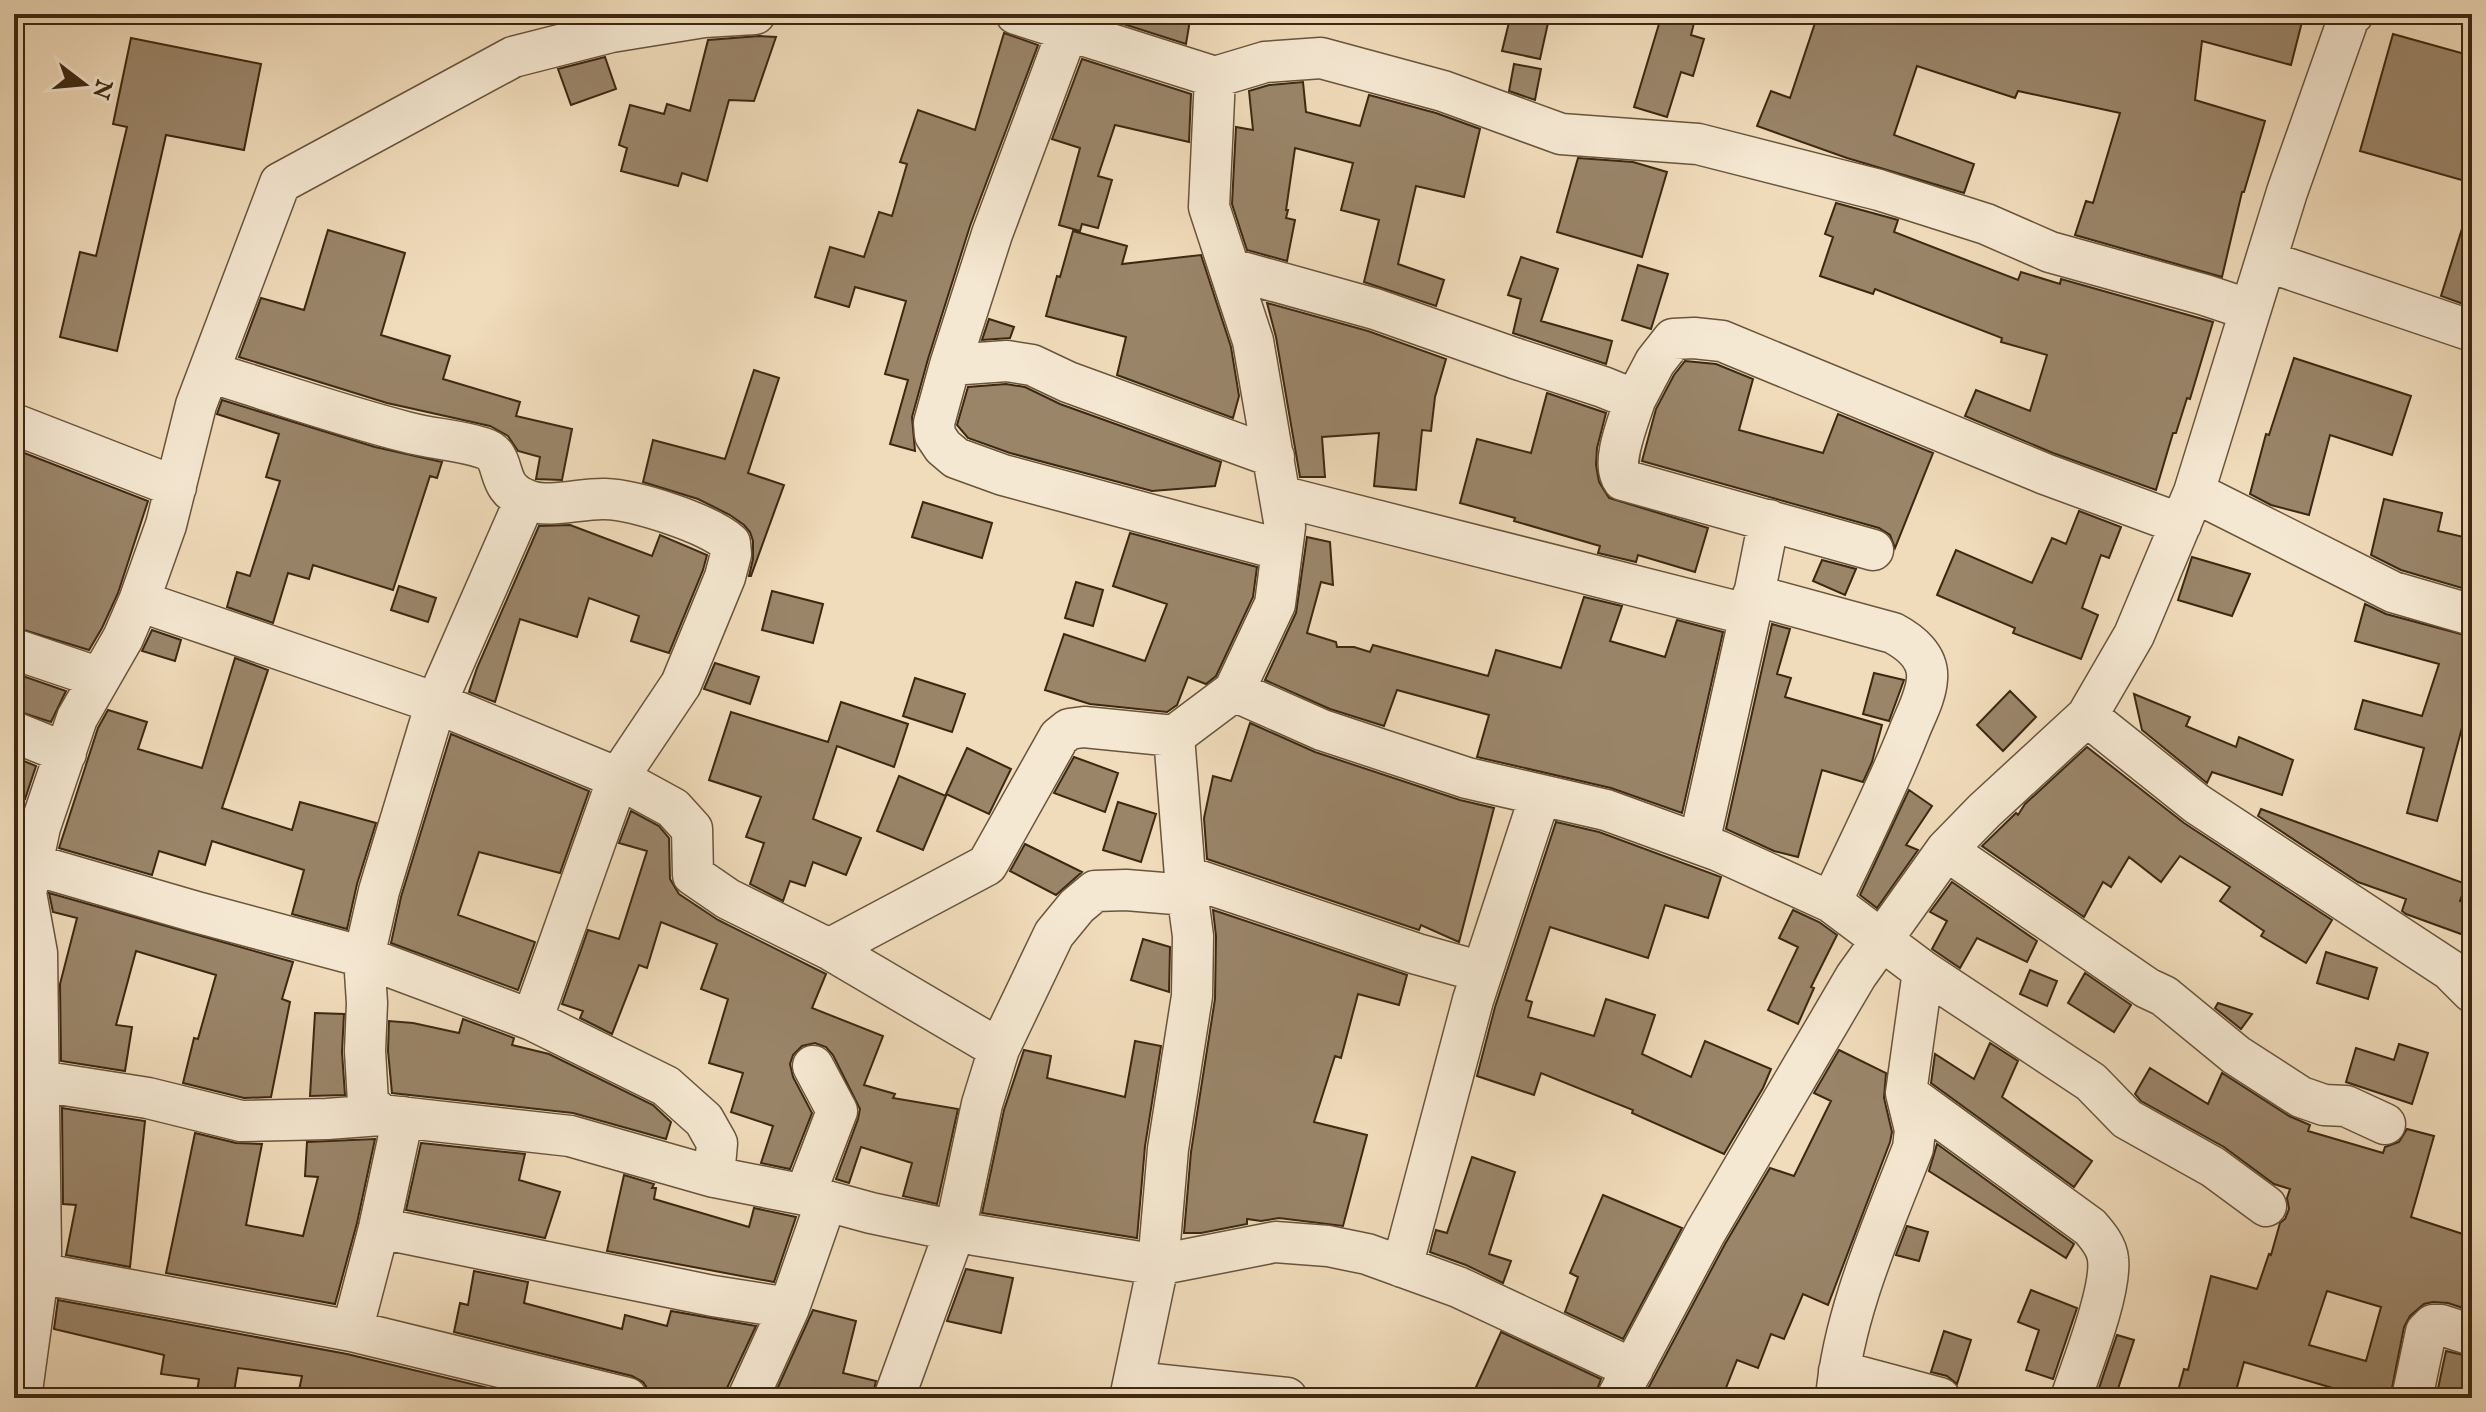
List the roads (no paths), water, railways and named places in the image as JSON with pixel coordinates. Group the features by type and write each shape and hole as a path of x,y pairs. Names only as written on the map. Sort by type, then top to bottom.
{"street":[{"path":"21,1398 31,1257 27,1075 37,953 23,862 40,827 77,718 123,638 139,601 166,525 196,405 280,183 513,57 611,32 704,17 755,14"},
{"path":"1016,14 1215,77 1265,62 1321,58 1443,91 1561,134 1698,144 1879,190 1986,224 2050,252 2250,310"},
{"path":"27,1075 148,1098 241,1121 392,1116 570,1136 714,1177 955,1231 1158,1265 1275,1242 1328,1246 1367,1254 1458,1287 1625,1384 1705,1233 1856,976 1946,850 2087,716 2134,635 2188,508 2287,192 2349,17 2353,14"},
{"path":"1068,30 992,234 950,365 934,423 935,435 956,458 1003,475 1282,550"},
{"path":"829,949 987,865 1059,737 1069,729 1084,727 1174,736 1234,691 1275,604 1285,527 1274,457 1253,341 1209,207 1215,77"},
{"path":"2266,261 2472,331"},
{"path":"1231,269 1375,309 1635,400"},
{"path":"1873,550 1623,480 1618,473 1618,459 1635,400 1655,362 1673,339 1722,341 2045,474 2188,508 2331,563 2393,592 2472,615"},
{"path":"950,365 1007,361 1032,365 1068,382 1274,457"},
{"path":"209,372 405,432 484,448 498,458 504,483 525,500 538,503 604,499 624,501 704,526 730,543 731,554 725,577 681,684 618,778 532,1020"},
{"path":"14,424 176,487"},
{"path":"1280,496 1752,605 1893,633 1912,643 1923,659 1928,678 1921,702 1896,766 1831,902"},
{"path":"392,1116 368,1102 364,957 379,891 436,703 525,500"},
{"path":"1699,843 1769,520"},
{"path":"139,601 436,703 618,778 673,808 692,829 693,875 728,899 829,949 999,1049"},
{"path":"14,649 100,678"},
{"path":"1234,691 1322,730 1467,778 1606,810 1699,843 1792,882 1831,902 1923,971 2091,1082 2127,1119 2213,1167 2266,1206"},
{"path":"2087,716 2197,804 2440,963 2472,992"},
{"path":"14,732 66,753"},
{"path":"1174,736 1193,936 1192,996 1168,1149 1158,1265 1132,1390 1287,1398"},
{"path":"1402,1267 1482,972 1540,796"},
{"path":"1946,850 2147,988 2164,996 2236,1055 2301,1097 2324,1105 2346,1106 2385,1124"},
{"path":"23,862 364,957 532,1020 666,1086 704,1120 717,1143 714,1177"},
{"path":"894,1398 955,1231 982,1104 999,1049 1054,934 1077,906 1095,891 1186,886 1482,972"},
{"path":"1923,971 1906,1093 1915,1130 1913,1148 1864,1275 1838,1384 1940,1398"},
{"path":"748,1398 789,1308 837,1111 813,1066"},
{"path":"1906,1093 2090,1227 2101,1239 2108,1257 2108,1282 2071,1398"},
{"path":"352,1331 379,1228 392,1116"},
{"path":"379,1228 713,1296 789,1308"},
{"path":"31,1257 627,1398"},
{"path":"2412,1398 2426,1332 2433,1325 2441,1325 2472,1335"}]}
